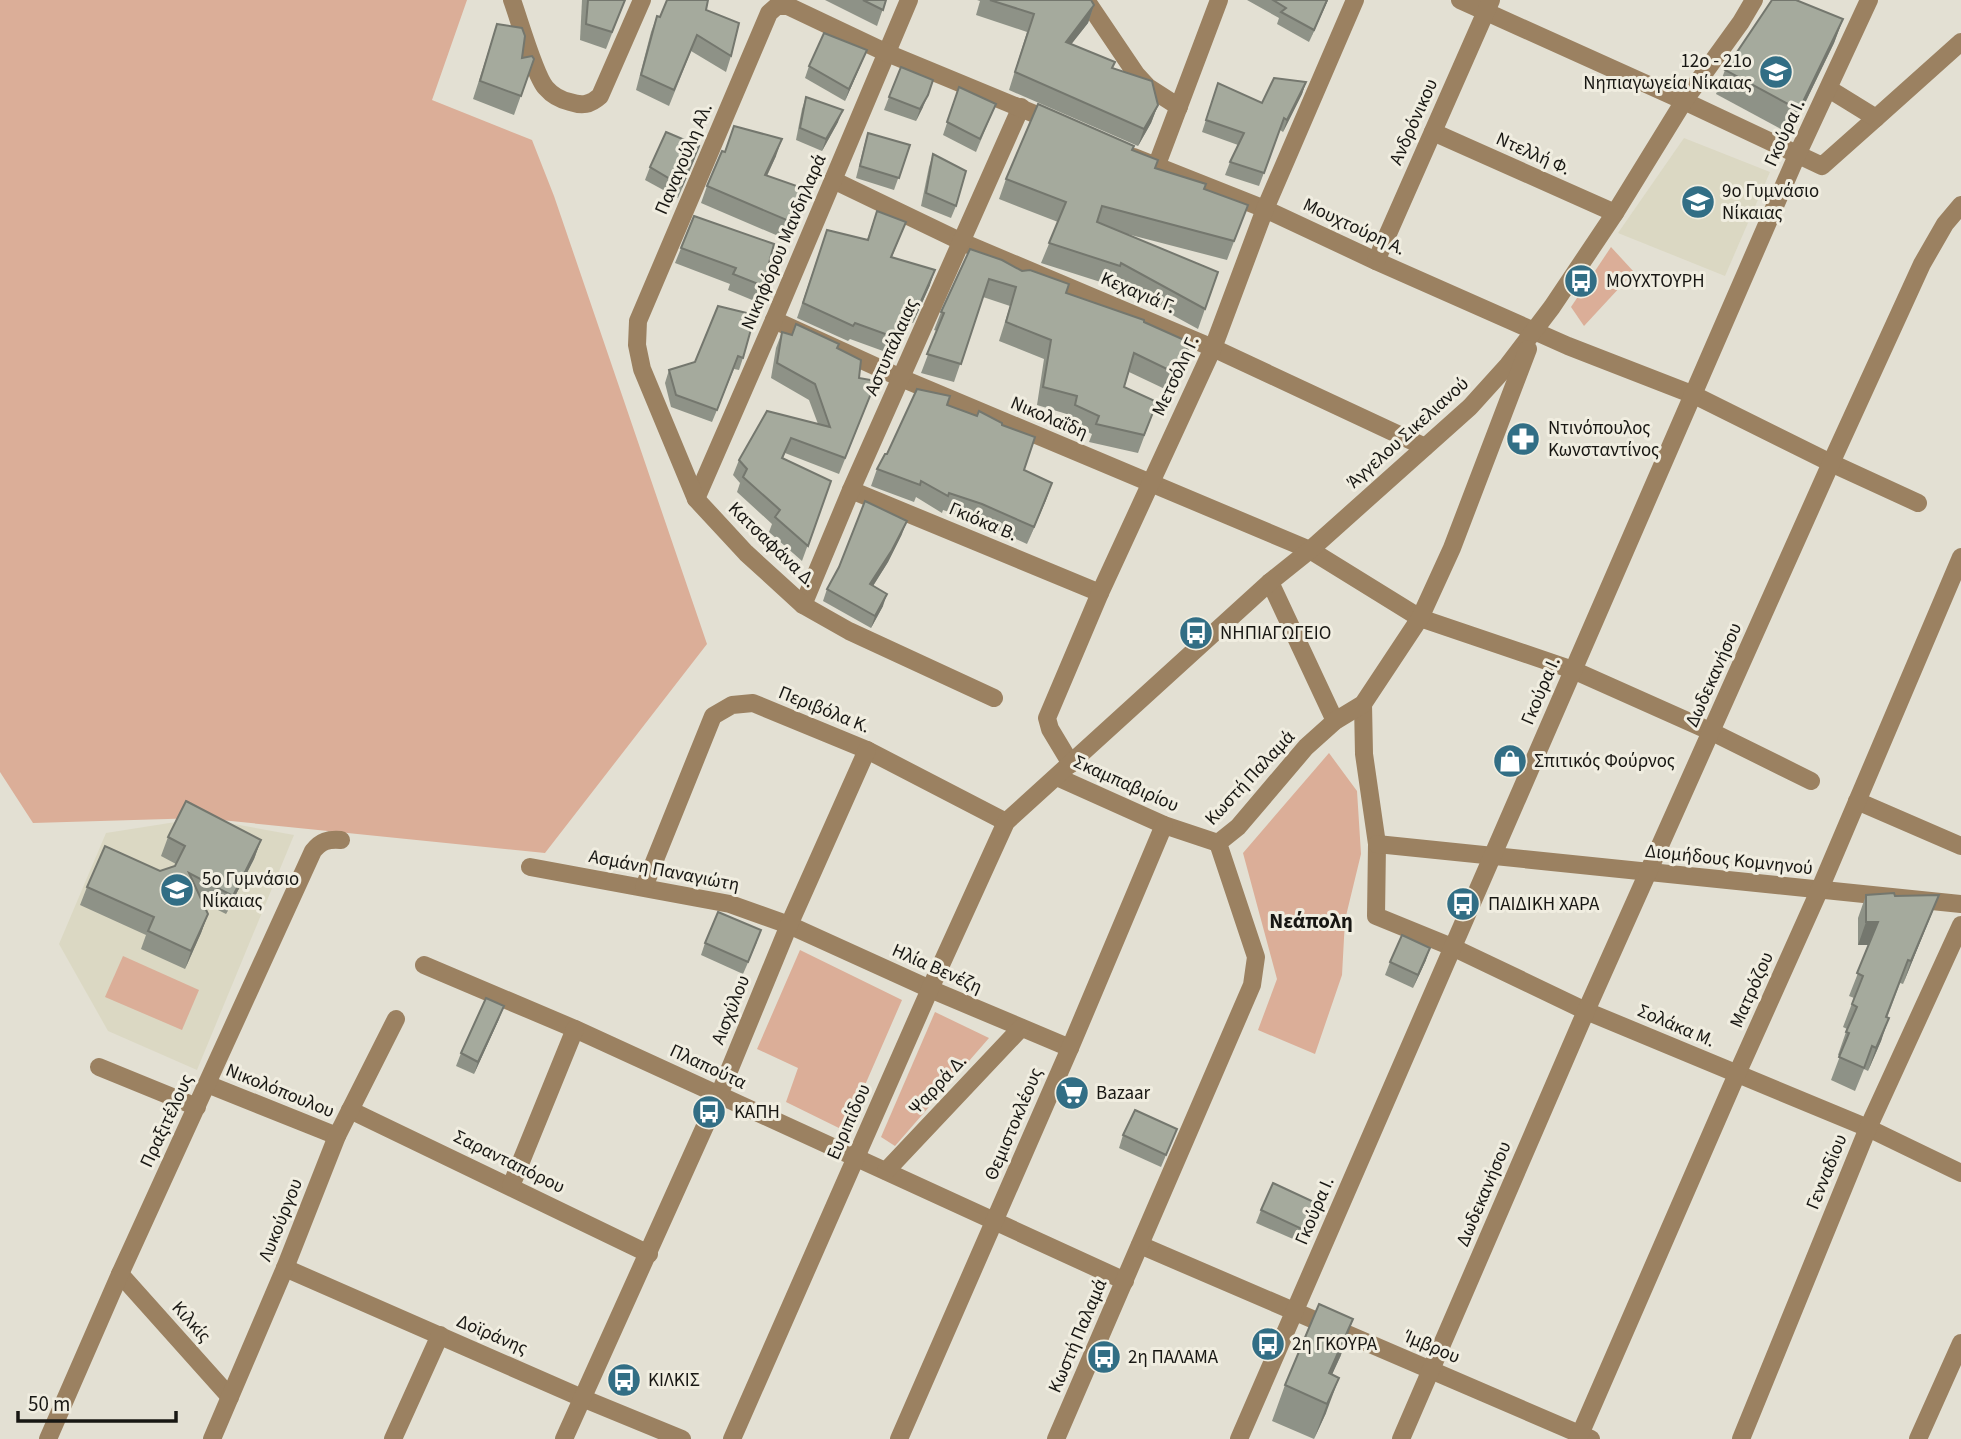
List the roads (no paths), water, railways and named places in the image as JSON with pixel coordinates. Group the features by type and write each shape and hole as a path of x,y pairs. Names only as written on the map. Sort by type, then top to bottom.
{"street":[{"path":"512,0 545,88 561,99 581,105 593,103 600,96 642,0"},
{"name":"Νικηφόρου Μανδηλαρά","path":"696,499 909,0"},
{"path":"1087,0 1148,88 1179,107"},
{"path":"1156,166 1219,0"},
{"name":"Μετσόλη Γ.","path":"1071,764 1050,729 1047,718 1100,593 1213,348 1265,209 1355,0"},
{"path":"1460,0 1489,6 1822,166 1961,42"},
{"name":"Άγγελου Σικελιανού","path":"1006,822 1270,582 1310,550 1484,393 1535,332 1615,213 1684,101 1754,0"},
{"name":"Γκούρα Ι.","path":"1239,1439 1798,153 1869,0"},
{"name":"Παναγούλη Αλ.","path":"639,321 769,13 777,6 788,6 887,52"},
{"name":"Ανδρόνικου","path":"1376,261 1489,6"},
{"path":"887,52 1070,129"},
{"path":"1829,89 1876,118"},
{"name":"Αστυπάλαιας","path":"803,605 851,490 1021,107"},
{"name":"Ντελλή Φ.","path":"1433,132 1615,213"},
{"name":"Μουχτούρη Α.","path":"1119,150 1265,209 1535,332 1694,395 1918,503"},
{"name":"Κεχαγιά Γ.","path":"833,180 962,242 1213,348 1425,447"},
{"name":"Δωδεκανήσου","path":"1401,1439 1586,1011 1831,463 1922,264 1953,227 1961,205"},
{"name":"Νικολαΐδη","path":"774,320 901,378 1310,550 1420,618 1573,670 1712,732 1811,781"},
{"name":"Κατσαφάνα Δ.","path":"639,321 637,345 642,369 696,499 746,553 803,605 849,631 994,698"},
{"name":"Κωστή Παλαμά","path":"1056,1439 1252,985 1256,957 1217,843 1238,827 1306,747 1335,721 1363,704 1420,618 1452,548 1535,332"},
{"name":"Γκιόκα Β.","path":"851,490 1100,593"},
{"name":"Ματρόζου","path":"1583,1437 1961,557"},
{"path":"1270,582 1335,721"},
{"name":"Περιβόλα Κ.","path":"644,887 713,716 732,705 753,703 867,750 1006,822"},
{"path":"1363,704 1364,754 1377,844 1492,857"},
{"name":"Αισχύλου","path":"564,1439 719,1095 789,925 867,750"},
{"name":"Σκαμπαβιρίου","path":"1057,777 1164,825 1217,843"},
{"path":"1857,801 1961,846"},
{"name":"Ευριπίδου","path":"732,1439 1006,822"},
{"name":"Θεμιστοκλέους","path":"899,1439 1164,825"},
{"name":"Πραξιτέλους","path":"48,1439 120,1274 313,851 319,843 329,839 341,840"},
{"name":"Σολάκα Μ.","path":"1377,844 1376,916 1452,947 1586,1011 1868,1128 1961,1173"},
{"name":"Διομήδους Κομνηνού","path":"1492,857 1961,904"},
{"name":"Ασμάνη Παναγιώτη","path":"530,867 730,904 789,925"},
{"name":"Ηλία Βενέζη","path":"789,925 1070,1048"},
{"name":"Γενναδίου","path":"1741,1439 1868,1128 1961,925"},
{"name":"Πλαπούτα","path":"424,965 575,1029 1125,1280"},
{"name":"Λυκούργου","path":"212,1439 285,1268 337,1136 396,1019"},
{"name":"Ψαρρά Δ.","path":"886,1171 1021,1028"},
{"path":"511,1186 575,1029"},
{"path":"99,1067 197,1107"},
{"name":"Νικολόπουλου","path":"207,1084 337,1136"},
{"name":"Σαρανταπόρου","path":"351,1110 649,1254"},
{"name":"Ίμβρου","path":"1140,1245 1432,1369 1583,1437"},
{"name":"Δοϊράνης","path":"285,1268 682,1439"},
{"name":"Κιλκίς","path":"120,1274 230,1397"},
{"path":"393,1439 440,1335"},
{"path":"1919,1439 1961,1343"}],"place":[{"name":"12ο - 21ο Νηπιαγωγεία Νίκαιας","path":"1776,72"},
{"name":"9ο Γυμνάσιο Νίκαιας","path":"1698,202"},
{"name":"ΜΟΥΧΤΟΥΡΗ","path":"1581,281"},
{"name":"Ντινόπουλος Κωνσταντίνος","path":"1523,439"},
{"name":"ΝΗΠΙΑΓΩΓΕΙΟ","path":"1196,633"},
{"name":"Σπιτικός Φούρνος","path":"1510,761"},
{"name":"5o Γυμνάσιο Νίκαιας","path":"177,890"},
{"name":"ΠΑΙΔΙΚΗ ΧΑΡΑ","path":"1463,904"},
{"name":"Bazaar","path":"1072,1093"},
{"name":"ΚΑΠΗ","path":"709,1112"},
{"name":"2η ΓΚΟΥΡΑ","path":"1268,1344"},
{"name":"2η ΠΑΛΑΜΑ","path":"1104,1357"},
{"name":"ΚΙΛΚΙΣ","path":"624,1380"}],"district":[{"name":"Νεάπολη","path":"1311,921"}]}
